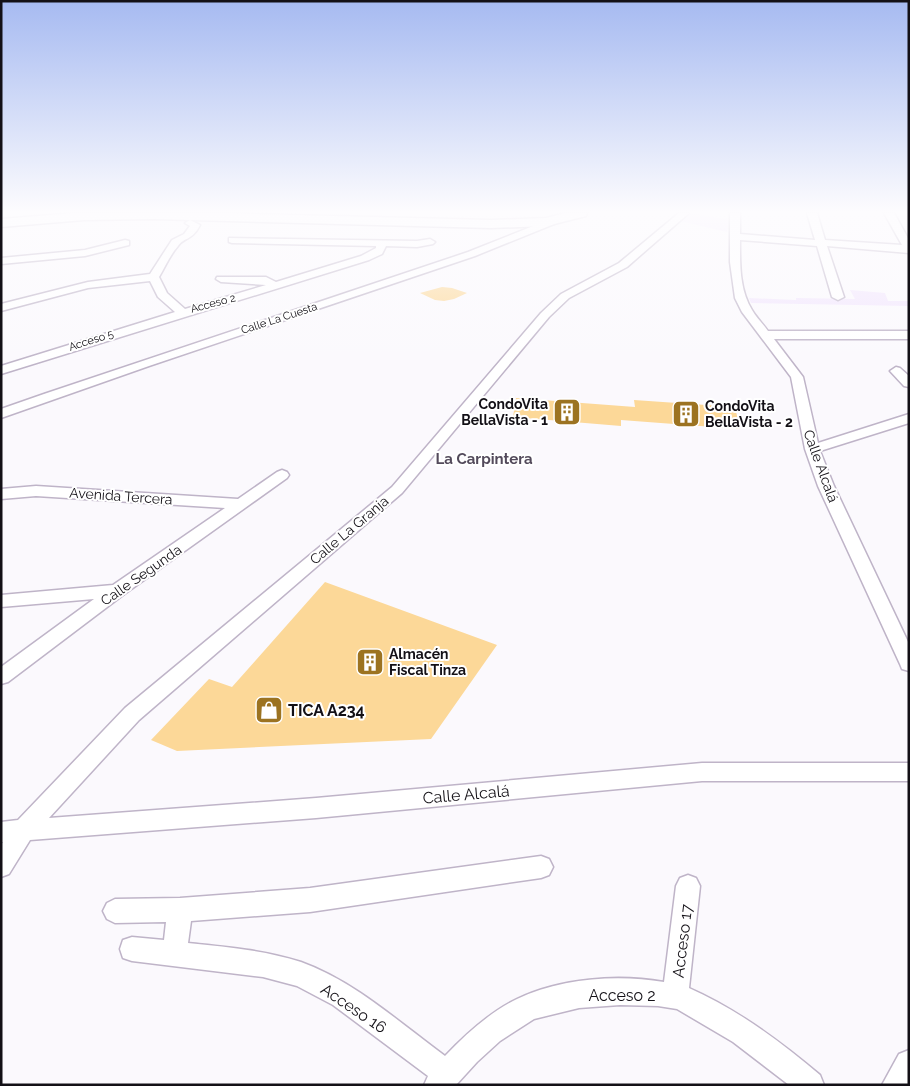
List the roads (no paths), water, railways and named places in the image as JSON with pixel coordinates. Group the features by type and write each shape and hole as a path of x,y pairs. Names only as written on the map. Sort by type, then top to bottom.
{"street":[{"path":"154,277 161,264"},
{"name":"Acceso 2","path":"182,312 276,286 347,264"},
{"name":"Calle La Cuesta","path":"1,414 103,376 439,264"},
{"name":"Calle La Granja","path":"1,866 24,830 132,714 397,490 545,315 565,296 625,264"},
{"name":"Calle Alcalá","path":"736,264 736,282 746,310 797,376 812,449 826,486 909,664"},
{"path":"828,264 838,297"},
{"path":"1,308 88,285 154,277"},
{"path":"154,277 162,295 182,312"},
{"path":"221,279 266,280 276,286"},
{"name":"Acceso 5","path":"1,370 182,312"},
{"path":"765,335 909,335"},
{"path":"896,371 909,383"},
{"path":"812,449 909,418"},
{"name":"Calle Segunda","path":"1,677 117,591 282,475"},
{"name":"Avenida Tercera","path":"1,494 36,491 241,504"},
{"path":"1,601 117,591"},
{"name":"Calle Alcalá","path":"24,830 316,808 702,772 909,772"},
{"path":"1,832 24,830"},
{"path":"115,911 180,910 310,900 542,866"},
{"name":"Acceso 17","path":"675,996 688,886"},
{"path":"174,954 180,910"},
{"name":"Acceso 16","path":"132,949 263,964 301,975 342,996 442,1079"},
{"name":"Acceso 2","path":"442,1079 494,1029 528,1008 574,995 623,992 675,996 726,1020 777,1056 810,1085"},
{"path":"896,1085 909,1064"}],"place":[{"name":"CondoVita BellaVista - 1","path":"567,412"},
{"name":"CondoVita BellaVista - 2","path":"686,414"},
{"name":"Almacén Fiscal Tinza","path":"370,662"},
{"name":"TICA A234","path":"269,710"}],"district":[{"name":"La Carpintera","path":"484,459"}]}
